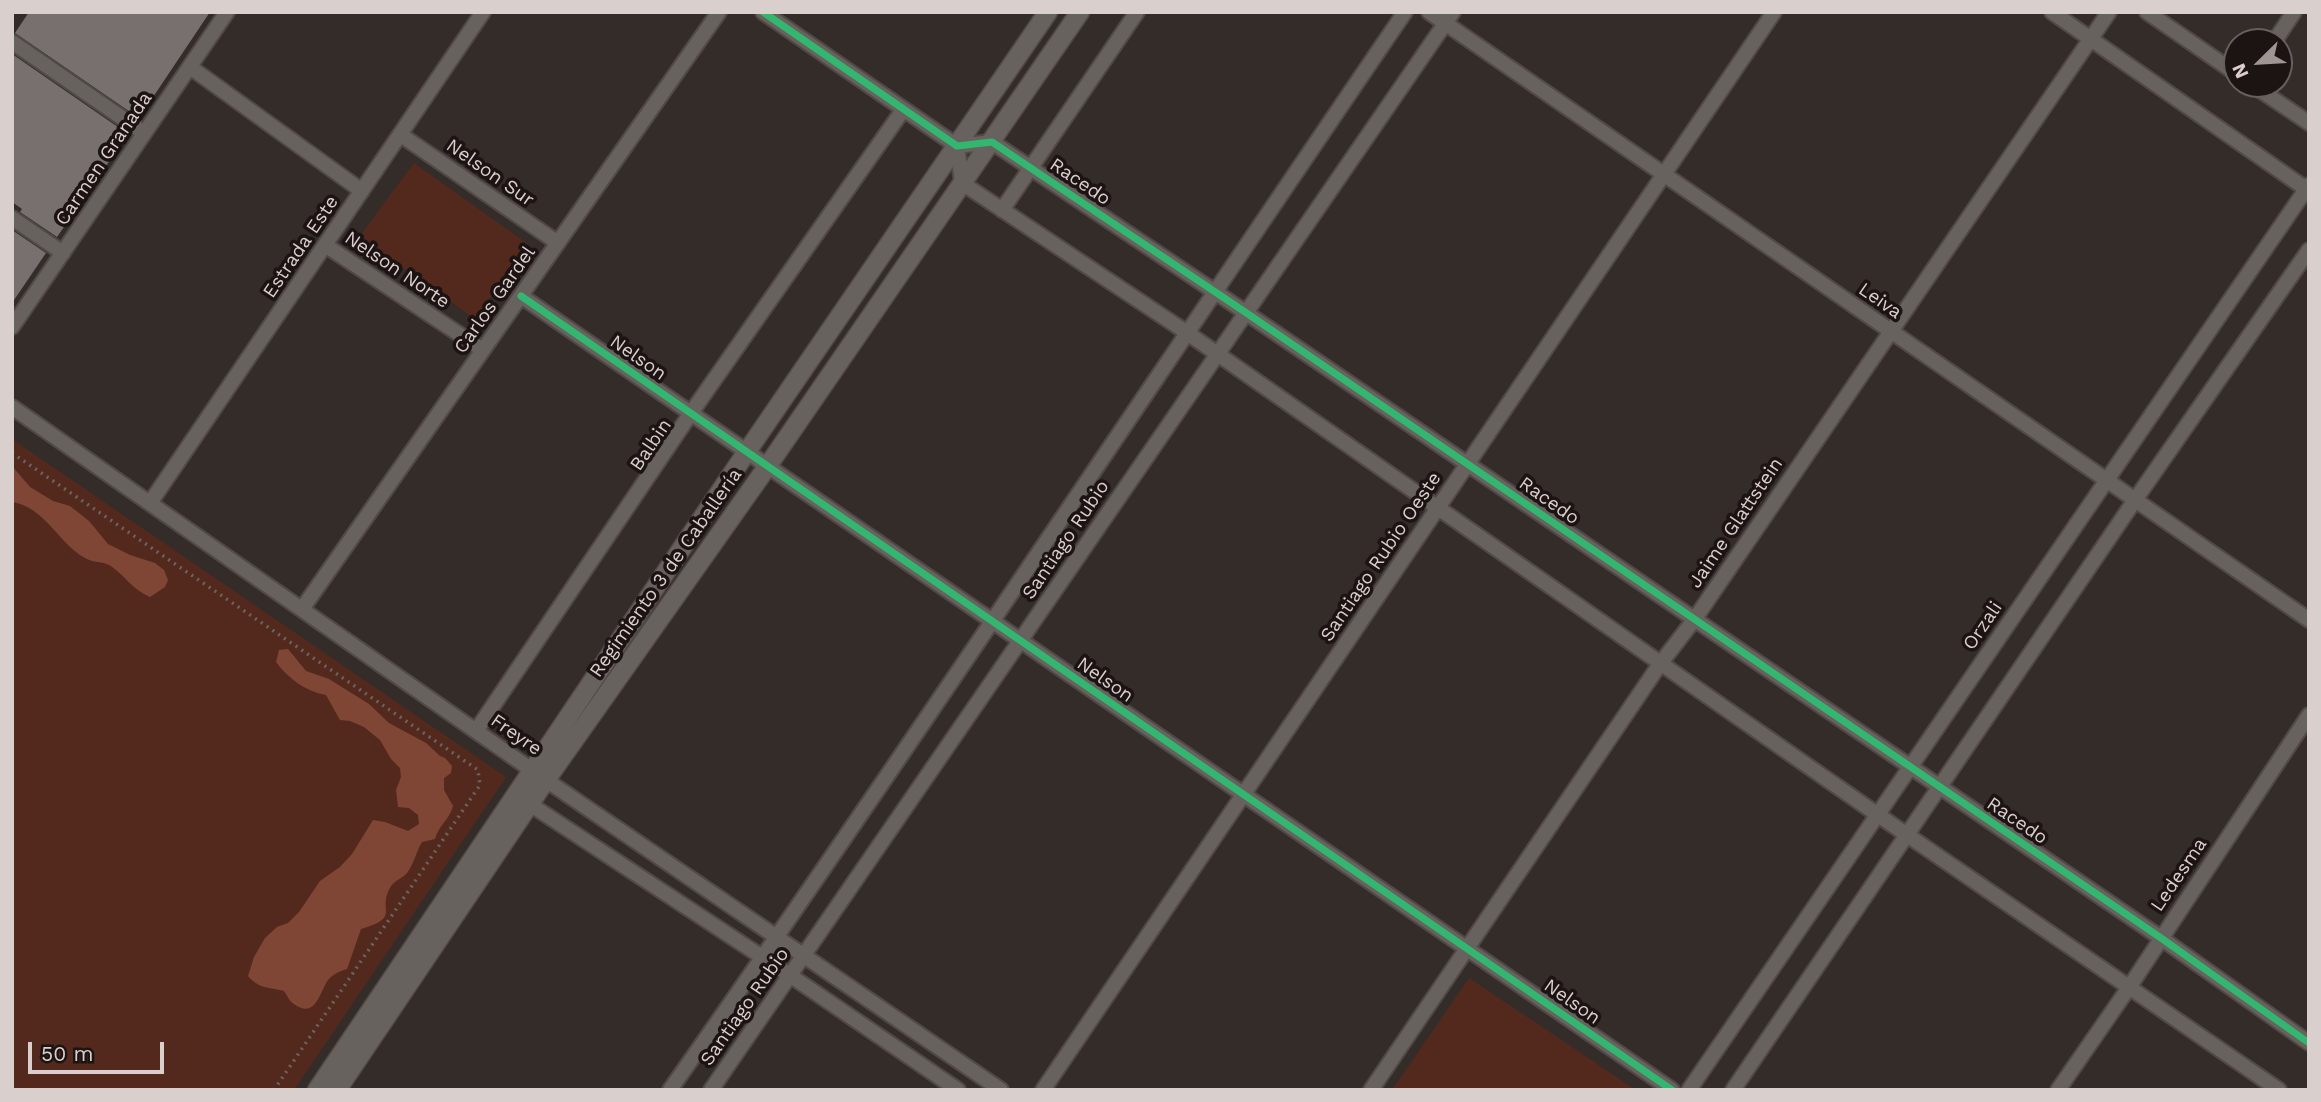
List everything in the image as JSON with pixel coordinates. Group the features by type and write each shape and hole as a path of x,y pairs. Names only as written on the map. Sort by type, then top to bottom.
{"street":[{"name":"Carmen Granada","path":"12,327 227,12"},
{"name":"Estrada Este","path":"150,503 483,12"},
{"name":"Carlos Gardel","path":"302,609 719,12"},
{"path":"763,12 957,146 992,142"},
{"name":"Regimiento 3 de Caballería","path":"539,775 746,453 1048,12"},
{"name":"Regimiento 3 de Caballería","path":"328,1088 522,799 767,467 1080,12"},
{"path":"1002,210 1136,12"},
{"name":"Santiago Rubio","path":"670,1090 993,621 1405,12"},
{"name":"Leiva","path":"1429,12 1449,18 1663,175 2309,620"},
{"name":"Santiago Rubio Oeste","path":"1043,1090 1774,12"},
{"path":"2052,12 2308,188"},
{"name":"Jaime Glattstein","path":"1371,1090 1660,664 1694,620 2109,12"},
{"path":"2147,12 2223,64"},
{"path":"2283,28 2294,12"},
{"name":"Santiago Rubio","path":"711,1090 1449,18"},
{"path":"12,42 144,133"},
{"path":"190,67 362,191"},
{"path":"2272,98 2309,123"},
{"name":"Balbin","path":"477,731 691,413 903,110"},
{"name":"Nelson Sur","path":"401,135 558,243"},
{"name":"Racedo","path":"992,142 2161,938 2309,1043"},
{"path":"957,146 962,183 1186,332 1660,664 2279,1090"},
{"name":"Orzali","path":"1689,1090 2105,480 2308,188"},
{"path":"12,218 63,253"},
{"name":"Nelson Norte","path":"325,245 483,350"},
{"path":"1733,1090 2135,500 2309,250"},
{"name":"Nelson","path":"521,296 1671,1090"},
{"name":"Freyre","path":"12,407 539,775 1001,1090"},
{"name":"Ledesma","path":"2057,1090 2130,986 2309,715"},
{"path":"522,799 958,1090"}],"path":[{"path":"12,453 478,770 480,785 274,1090"}],"shaded area":[{"path":"414,163 528,244 475,319 359,237"},
{"path":"12,439 506,777 294,1090 12,1090"},
{"path":"12,466 30,487 53,501 70,506 89,521 108,544 155,563 164,570 168,580 165,587 150,597 144,594 111,566 88,560 75,551 34,511 12,502"},
{"path":"288,649 306,671 329,679 369,704 389,723 426,743 452,766 451,773 444,778 444,790 453,806 435,839 422,842 407,873 390,888 385,917 361,929 347,969 330,978 316,1002 307,1009 292,1003 284,991 260,985 248,976 254,957 265,938 299,912 320,881 340,867 352,854 373,820 408,831 419,824 418,815 409,808 398,807 396,790 401,777 400,768 380,740 364,727 340,720 326,695 304,687 286,674 276,662 279,650"},
{"path":"1469,978 1636,1090 1392,1090"}],"building":[{"path":"29,12 210,12 139,118 15,33"},
{"path":"12,54 128,134 57,237 20,212 22,209 12,202"},
{"path":"12,230 46,253 12,303"}],"cycle path":[{"path":"763,12 957,146 992,142 2161,938 2309,1043"},
{"path":"521,296 1672,1090"}]}
